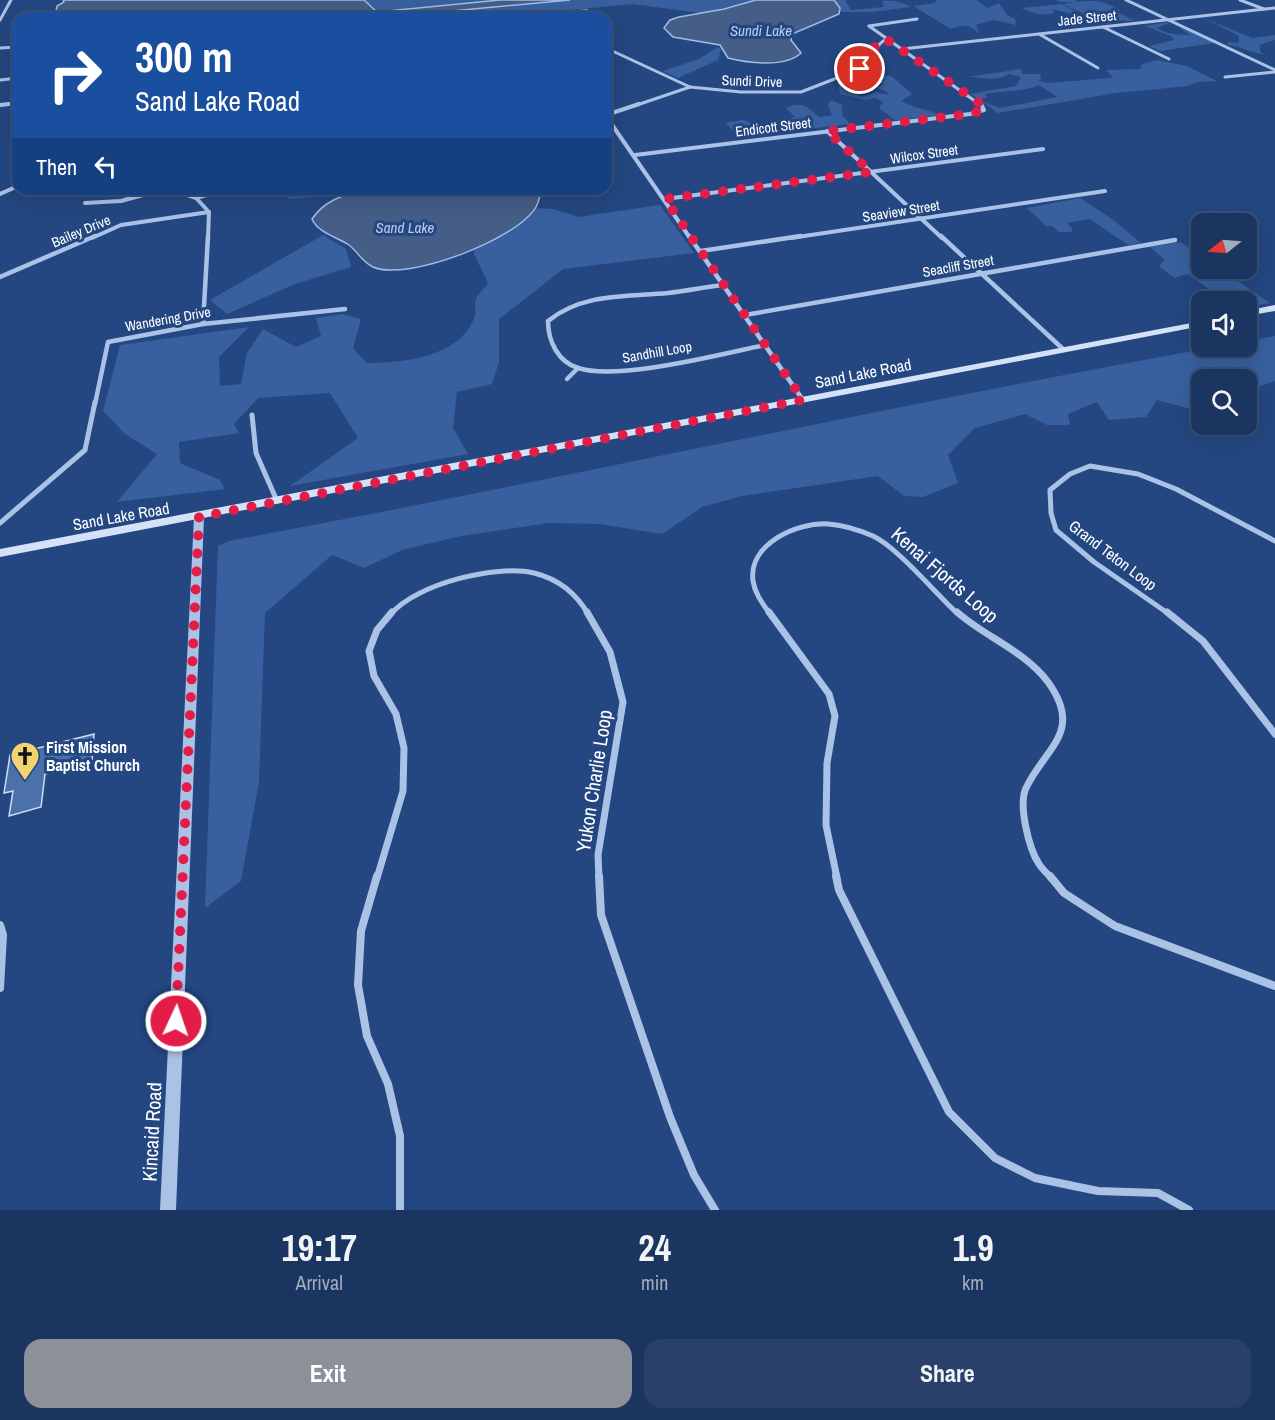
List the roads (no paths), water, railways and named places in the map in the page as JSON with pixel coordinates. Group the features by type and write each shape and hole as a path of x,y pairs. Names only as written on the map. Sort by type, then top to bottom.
{"main road":[{"path":"1257,312 1275,308"},
{"name":"Sand Lake Road","path":"0,553 199,517 1191,324"}],"street":[{"path":"0,20 11,0"},
{"path":"1126,0 1275,71"},
{"path":"1240,0 1264,10"},
{"path":"0,7 8,7"},
{"name":"Jade Street","path":"902,49 1275,8"},
{"path":"902,49 868,26 917,19"},
{"path":"1103,27 1169,59"},
{"path":"1039,34 1098,68"},
{"name":"Sundi Drive","path":"612,51 690,87 741,92 801,92 866,66 873,47 886,39"},
{"name":"Endicott Street","path":"635,155 970,114 984,110 981,104 902,49"},
{"path":"1225,77 1275,71"},
{"path":"612,113 690,87"},
{"path":"612,123 803,400"},
{"path":"827,131 1063,349"},
{"name":"Wilcox Street","path":"665,199 1043,149"},
{"path":"0,186 11,189"},
{"path":"0,195 11,189"},
{"name":"Seaview Street","path":"701,251 1104,191"},
{"path":"85,203 121,201 143,195"},
{"path":"188,195 196,198 209,212 202,324"},
{"path":"196,198 206,195"},
{"name":"Bailey Drive","path":"0,276 121,225 209,212"},
{"name":"Seacliff Street","path":"745,315 1175,240"},
{"path":"567,379 578,368 564,359 552,346 547,331 548,321 555,314 581,302 723,285"},
{"name":"Wandering Drive","path":"0,523 85,450 108,342 202,324 345,309"},
{"name":"Sandhill Loop","path":"578,368 619,371 765,345"},
{"path":"252,414 256,453 277,501"},
{"name":"Grand Teton Loop","path":"1275,541 1176,489 1138,474 1090,466 1070,474 1050,490 1051,513 1056,530 1094,562 1164,610 1203,641 1275,734"},
{"name":"Kincaid Road","path":"168,1210 199,517"},
{"name":"Kenai Fjords Loop","path":"1188,1210 1158,1193 1098,1191 1035,1178 995,1158 949,1112 839,890 826,825 827,763 835,716 829,694 758,597 753,580 756,559 768,544 791,530 826,524 845,527 875,537 902,559 938,596 969,623 1020,655 1047,681 1060,703 1062,733 1024,790 1024,821 1038,863 1064,893 1115,926 1275,986"},
{"name":"Yukon Charlie Loop","path":"400,1210 400,1136 388,1084 367,1036 358,985 360,931 403,791 404,748 396,714 374,676 369,651 377,630 399,604 428,586 475,575 515,572 534,573 560,583 580,600 610,652 623,702 598,855 601,915 670,1117 694,1174 715,1210"},
{"path":"0,925 3,935 0,988"}],"water":[{"path":"63,0 364,0 377,12 55,12 57,6 64,2"},
{"path":"500,0 570,0 441,12 377,12"},
{"name":"Sundi Lake","path":"756,0 834,0 840,8 839,14 792,34 791,40 801,53 786,61 756,63 728,58 720,45 673,37 664,28 670,20 679,17 724,9"},
{"path":"587,10 591,12 563,12"},
{"name":"Sand Lake","path":"346,195 540,195 536,207 525,219 508,232 485,244 435,263 389,270 369,265 349,245 315,224 312,219 322,207"}],"place":[{"name":"First Mission Baptist Church","path":"25,782"}]}
